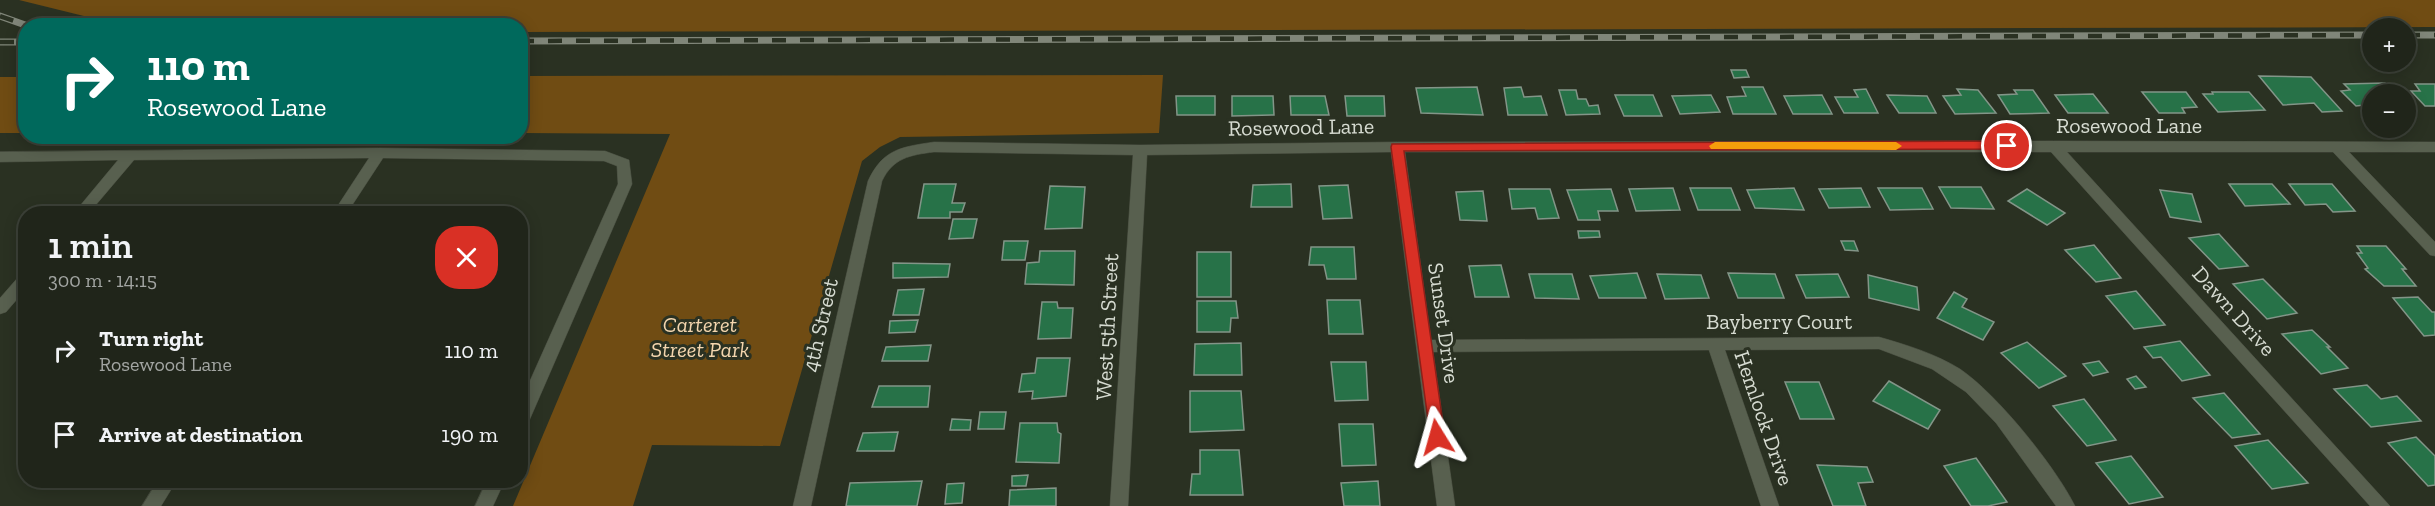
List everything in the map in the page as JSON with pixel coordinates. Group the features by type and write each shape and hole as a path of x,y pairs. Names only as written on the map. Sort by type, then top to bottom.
{"street":[{"name":"Dawn Drive","path":"2054,146 2381,506"},
{"name":"Rosewood Lane","path":"890,159 901,152 934,147 1140,150 1397,147 2435,147"},
{"name":"Sunset Drive","path":"1397,147 1446,506"},
{"path":"2337,147 2435,251"},
{"name":"West 5th Street","path":"1119,506 1140,150"},
{"path":"345,206 379,153"},
{"path":"0,157 379,153 605,156 624,163 623,190 528,405"},
{"path":"87,206 129,157"},
{"name":"4th Street","path":"802,506 875,181 881,164 890,159"},
{"path":"0,308 18,287"},
{"name":"Bayberry Court","path":"1424,346 1879,343 1918,356 1956,375 1992,409 2032,455 2066,506"},
{"name":"Hemlock Drive","path":"1715,344 1770,506"},
{"path":"151,506 163,488"},
{"path":"484,506 492,488"}],"green space":[{"path":"19,0 2435,0 2435,27 2416,27 2416,18 2362,18 2362,27 528,32 528,18 92,18"},
{"name":"Carteret Street Park","path":"1163,75 1159,133 900,137 880,147 862,161 780,446 652,445 633,506 513,506 521,488 528,488 528,470 670,134 528,133 528,76"},
{"path":"0,77 18,77 18,133 0,133"}],"building":[{"path":"1731,70 1746,70 1749,77 1734,78"},
{"path":"2259,76 2311,77 2342,111 2322,112 2314,103 2283,105"},
{"path":"2385,83 2386,84 2362,84 2362,105 2356,106 2341,91 2350,90 2344,84"},
{"path":"2416,84 2435,84 2435,106 2425,106 2416,96 2416,91 2420,91"},
{"path":"1477,87 1483,115 1421,113 1416,88"},
{"path":"1521,87 1524,97 1541,96 1547,115 1508,115 1504,88"},
{"path":"1742,87 1763,87 1776,114 1733,114 1727,97 1746,96"},
{"path":"1866,89 1878,113 1844,113 1835,97 1858,97 1854,90"},
{"path":"1957,89 1978,90 1996,113 1955,114 1943,96 1961,95"},
{"path":"1559,90 1576,90 1578,99 1586,99 1589,106 1598,105 1600,114 1566,115"},
{"path":"2014,90 2033,90 2049,113 2010,114 1998,95 2017,94"},
{"path":"2142,92 2186,92 2197,107 2182,108 2185,113 2159,113"},
{"path":"2212,92 2249,92 2265,110 2218,112 2203,94 2213,94"},
{"path":"2093,94 2108,113 2068,113 2055,95"},
{"path":"1615,95 1653,95 1662,116 1624,116"},
{"path":"1711,95 1720,112 1680,114 1672,96"},
{"path":"1822,95 1832,114 1793,114 1784,96"},
{"path":"1887,95 1927,96 1936,113 1899,113"},
{"path":"1176,96 1215,96 1215,115 1177,115"},
{"path":"1232,96 1273,96 1274,115 1232,116"},
{"path":"1290,96 1325,96 1329,115 1291,115"},
{"path":"1345,96 1384,96 1385,116 1347,116"},
{"path":"924,184 956,184 952,203 965,203 962,212 950,212 950,218 918,218"},
{"path":"1291,184 1292,207 1251,207 1253,185"},
{"path":"2229,184 2272,184 2290,204 2245,206"},
{"path":"2289,184 2332,184 2355,211 2333,212 2326,204 2305,205"},
{"path":"1348,185 1352,218 1323,219 1319,186"},
{"path":"1050,186 1085,187 1082,228 1045,229"},
{"path":"1939,187 1981,187 1994,209 1951,208"},
{"path":"1673,188 1680,210 1636,211 1629,189"},
{"path":"1690,188 1731,188 1740,210 1698,210"},
{"path":"1794,188 1804,210 1755,208 1747,190"},
{"path":"1861,188 1870,207 1829,208 1819,189"},
{"path":"1878,188 1922,188 1933,209 1890,210"},
{"path":"1509,189 1550,189 1559,218 1538,219 1535,208 1512,209"},
{"path":"1611,189 1618,211 1598,211 1600,220 1578,220 1567,190"},
{"path":"2027,189 2065,213 2047,225 2008,201"},
{"path":"2160,190 2192,194 2201,222 2170,217"},
{"path":"1483,191 1487,221 1460,220 1456,192"},
{"path":"953,219 977,219 973,238 949,239"},
{"path":"1578,231 1599,231 1600,237 1579,238"},
{"path":"2219,234 2248,266 2219,269 2189,238"},
{"path":"1004,241 1028,241 1025,260 1002,260"},
{"path":"1841,241 1854,241 1858,251 1845,250"},
{"path":"2094,245 2121,278 2096,282 2065,250"},
{"path":"2357,246 2386,246 2406,269 2402,269 2416,286 2384,286 2365,269 2368,268 2357,253 2362,253"},
{"path":"1311,247 1354,247 1356,279 1327,279 1324,265 1309,265"},
{"path":"1040,251 1075,251 1074,285 1025,284 1027,263 1039,262"},
{"path":"1197,252 1231,252 1231,297 1197,297"},
{"path":"893,263 950,264 948,277 893,278"},
{"path":"1501,265 1509,297 1475,297 1469,266"},
{"path":"1637,273 1646,298 1599,298 1590,276"},
{"path":"1728,273 1775,274 1784,298 1738,298"},
{"path":"1529,274 1572,274 1579,299 1535,298"},
{"path":"1657,274 1701,275 1709,298 1665,299"},
{"path":"1838,274 1849,297 1806,298 1796,275"},
{"path":"1868,275 1917,287 1919,310 1869,298"},
{"path":"2263,279 2297,313 2267,319 2233,284"},
{"path":"924,289 919,315 893,315 898,290"},
{"path":"2136,291 2165,325 2134,329 2106,296"},
{"path":"1954,292 1967,299 1962,307 1994,322 1983,340 1937,318"},
{"path":"2418,297 2432,312 2435,312 2435,335 2424,336 2393,298"},
{"path":"1327,300 1360,300 1363,334 1329,334"},
{"path":"1197,301 1236,301 1238,318 1231,318 1230,332 1197,332"},
{"path":"1042,302 1057,302 1058,308 1073,308 1071,338 1038,339"},
{"path":"918,320 915,332 889,333 890,321"},
{"path":"2312,330 2348,368 2321,374 2282,334"},
{"path":"2180,341 2210,375 2182,381 2161,357 2153,358 2144,347"},
{"path":"2027,342 2066,376 2039,388 2001,353"},
{"path":"1241,343 1242,375 1194,375 1195,344"},
{"path":"931,345 928,361 882,361 886,347"},
{"path":"1037,358 1070,358 1066,396 1032,399 1033,391 1019,392 1022,374 1035,373"},
{"path":"2099,361 2108,372 2093,376 2083,364"},
{"path":"1331,362 1366,362 1368,400 1335,401"},
{"path":"2136,376 2146,387 2135,389 2127,379"},
{"path":"1889,381 1940,410 1928,429 1873,401"},
{"path":"1785,382 1819,382 1834,419 1800,419"},
{"path":"2367,385 2381,399 2397,396 2421,421 2371,427 2334,389"},
{"path":"879,386 930,386 928,407 872,407"},
{"path":"1190,391 1241,391 1244,430 1190,432"},
{"path":"2224,393 2260,434 2232,438 2193,398"},
{"path":"2084,399 2116,440 2087,446 2053,406"},
{"path":"980,412 1006,412 1004,429 978,429"},
{"path":"952,419 971,420 970,430 950,430"},
{"path":"1020,423 1057,423 1058,432 1061,434 1059,463 1016,462"},
{"path":"1339,424 1373,424 1376,465 1342,466"},
{"path":"898,432 894,451 857,451 863,433"},
{"path":"2416,437 2435,456 2435,485 2428,486 2388,443"},
{"path":"2268,440 2308,483 2272,489 2235,446"},
{"path":"1200,450 1239,450 1243,495 1190,495 1192,474 1200,474"},
{"path":"2131,456 2163,497 2129,504 2096,463"},
{"path":"1976,458 2007,502 1988,506 1971,506 1944,466"},
{"path":"1817,465 1867,467 1873,482 1858,483 1866,506 1833,506"},
{"path":"1028,475 1026,486 1012,486 1012,476"},
{"path":"922,481 917,506 846,506 850,483"},
{"path":"1378,481 1380,506 1344,506 1341,483"},
{"path":"964,483 962,503 945,504 947,484"},
{"path":"1056,488 1056,506 1009,506 1010,490"}],"railway":[{"path":"0,16 18,22"},
{"path":"528,41 2362,35"},
{"path":"2416,35 2435,35"},
{"path":"0,42 18,42"}],"slow traffic":[{"path":"1715,146 1896,146"}],"route":[{"path":"1437,437 1397,147 2007,146"}]}
